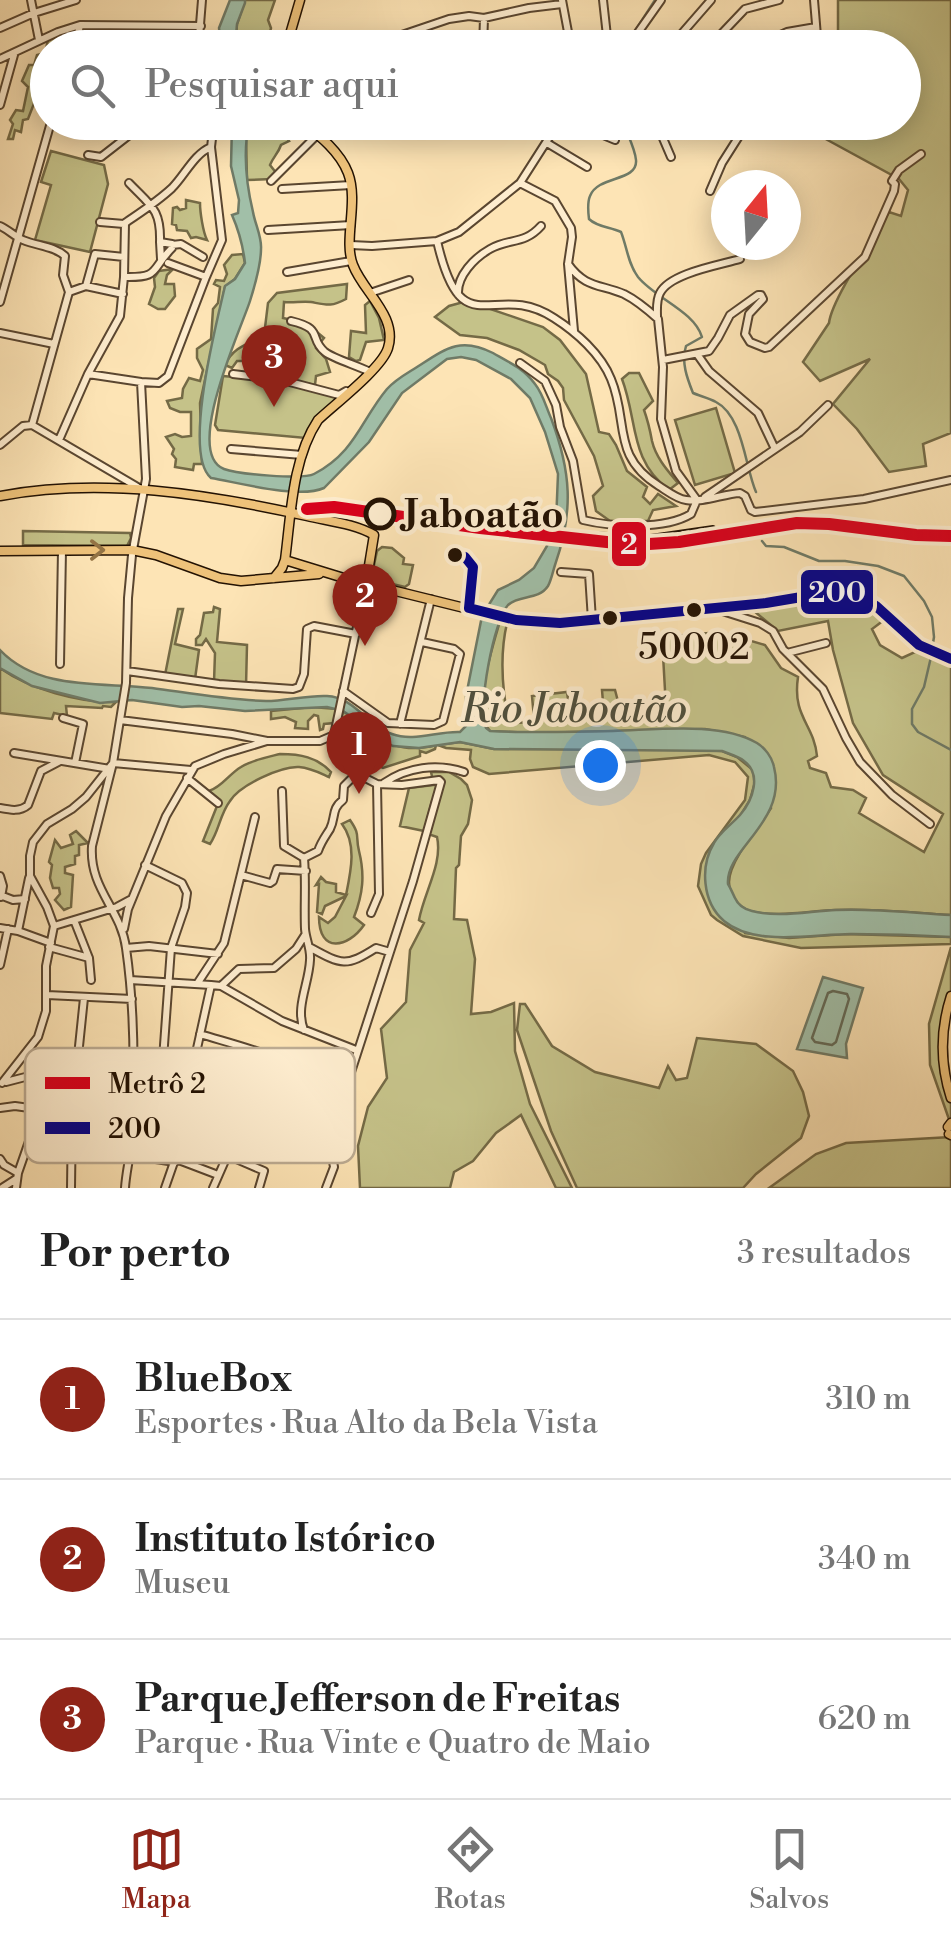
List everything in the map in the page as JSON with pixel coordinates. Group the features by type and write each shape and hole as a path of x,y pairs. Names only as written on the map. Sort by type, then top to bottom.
{"main road":[{"path":"291,30 300,0"},
{"path":"274,578 285,560 302,455 312,430 386,354 390,338 385,318 351,261 351,185 342,162 323,140"},
{"path":"0,496 63,488 143,490 291,513 373,534 366,584"},
{"path":"0,551 132,550 156,554 230,580 323,573"},
{"path":"285,560 505,618 552,623 852,593 880,607 899,630 923,648 951,659"},
{"path":"951,996 942,1036 945,1078 951,1098"}],"street":[{"path":"31,0 37,30"},
{"path":"0,28 76,0"},
{"path":"201,30 202,0"},
{"path":"602,0 606,30"},
{"path":"640,30 661,0"},
{"path":"688,30 711,0"},
{"path":"726,30 746,10 779,0"},
{"path":"814,0 816,30"},
{"path":"414,30 439,21 484,18 562,2 569,30"},
{"path":"484,18 484,30"},
{"path":"66,30 80,25 202,26"},
{"path":"79,30 80,25"},
{"path":"796,30 816,26"},
{"path":"0,59 30,45"},
{"path":"0,104 14,54"},
{"path":"0,302 46,140"},
{"path":"88,155 101,158 124,140"},
{"path":"88,374 159,383 168,376 222,234 212,140"},
{"path":"271,181 312,140"},
{"path":"663,140 670,156"},
{"path":"710,191 737,140"},
{"path":"351,245 437,241 459,232 520,182 547,142 587,167"},
{"path":"100,222 124,224 151,206 180,180 202,150 211,146"},
{"path":"662,360 709,351 730,314 758,294 764,300 752,310 745,334 750,342 769,347 865,258 894,191 893,180 900,168 920,154"},
{"path":"520,182 552,198 572,232 568,264 574,332"},
{"path":"130,184 160,219 164,261"},
{"path":"282,189 351,185"},
{"path":"59,440 88,374 118,320 123,294 124,224"},
{"path":"268,230 352,224"},
{"path":"0,226 17,239 64,252 66,260 63,281 69,292 32,424"},
{"path":"458,296 460,279 482,255 494,247 527,238 541,226"},
{"path":"437,241 446,275 464,301 474,305 533,307 574,332 595,354 611,378 623,435 636,470 676,496 687,500 740,493 758,512 864,499 951,480"},
{"path":"160,242 181,244 203,256"},
{"path":"124,277 149,277 172,245"},
{"path":"86,286 96,253 125,257"},
{"path":"700,499 676,471 661,419 658,296 675,279 737,260"},
{"path":"164,261 206,276"},
{"path":"287,272 351,261"},
{"path":"568,264 584,282 630,297 658,319"},
{"path":"370,293 409,280"},
{"path":"69,292 86,286 123,294"},
{"path":"291,321 314,330 326,352 370,372"},
{"path":"0,332 54,344"},
{"path":"688,356 758,413 775,449"},
{"path":"520,363 544,381 557,408 573,461 584,521 647,525 688,517 700,499 809,425 828,405"},
{"path":"233,374 282,380 339,395 352,389"},
{"path":"124,932 95,880 92,846 126,683 128,598 146,440 141,382"},
{"path":"0,445 23,426 32,424 143,490"},
{"path":"231,449 302,455"},
{"path":"60,664 62,550"},
{"path":"560,572 588,574 592,621"},
{"path":"336,750 334,734 366,584"},
{"path":"400,724 431,598"},
{"path":"715,608 773,632 787,653 822,689 860,762 892,795 930,824"},
{"path":"127,671 219,684 293,689 303,679 307,629 314,626 356,634"},
{"path":"343,694 361,702 388,723 434,725 443,721 460,654 422,642"},
{"path":"787,653 826,643"},
{"path":"64,718 83,724 74,763"},
{"path":"120,720 267,741 320,741 334,734"},
{"path":"132,1048 132,999 124,932 132,900 166,816 189,774 200,763 267,741"},
{"path":"320,741 336,750 357,772 380,784 441,782 355,1053"},
{"path":"14,752 74,763 189,774 218,803"},
{"path":"0,808 25,808 41,771 61,761"},
{"path":"380,784 430,766 464,772"},
{"path":"18,931 30,876 31,848 42,828 79,804 110,767"},
{"path":"241,875 274,881 277,869 304,864 318,851 332,826 333,811 343,800 344,786 357,772"},
{"path":"371,912 379,894 380,784"},
{"path":"282,791 284,846 304,864 305,935 310,947 310,970 300,1017 304,1030"},
{"path":"198,984 226,937 255,817"},
{"path":"145,865 182,884 186,890 185,907 171,948 164,1048"},
{"path":"0,876 1,896 25,899"},
{"path":"29,1048 38,1037 46,1010 46,966 54,926 30,876"},
{"path":"54,926 132,900"},
{"path":"74,920 90,958 91,980"},
{"path":"0,961 4,929 90,958"},
{"path":"221,986 237,970 274,968 296,949 305,935"},
{"path":"310,947 342,962 362,958 376,948 390,952"},
{"path":"126,948 218,954"},
{"path":"130,980 221,986 274,1017 351,1048"},
{"path":"197,1048 211,985"},
{"path":"47,995 132,999"},
{"path":"80,1048 84,998"},
{"path":"200,1034 248,1048"},
{"path":"1,1083 25,1053"},
{"path":"0,1108 25,1108"},
{"path":"0,1155 4,1165 18,1176"},
{"path":"16,1188 25,1155"},
{"path":"70,1188 71,1163"},
{"path":"125,1188 128,1163"},
{"path":"165,1188 175,1163"},
{"path":"182,1163 218,1175"},
{"path":"213,1188 223,1163"},
{"path":"247,1163 262,1169 259,1188"},
{"path":"326,1188 333,1163"},
{"path":"2,1188 18,1176"}],"shaded area":[{"path":"245,0 275,0 268,20 270,30 236,30"},
{"path":"838,0 951,0 951,433 923,444 926,466 889,472 833,404 870,359 820,381 803,362 829,323 846,283 889,212 901,216 908,190 899,179 828,140 921,140 921,30 838,30"},
{"path":"29,65 30,114 23,120 21,132 15,130 13,139 8,139 13,124 10,120 16,110 23,111 28,87 22,81"},
{"path":"246,140 288,140 270,165 277,174 272,179 247,180"},
{"path":"51,151 104,165 108,184 90,252 35,240 51,185 41,182"},
{"path":"186,200 200,203 207,240 191,238 187,231 177,230 172,224 173,208 186,208"},
{"path":"243,254 245,263 225,287 200,403 202,464 194,464 193,470 175,467 174,449 166,437 191,436 191,412 170,408 167,401 182,398 189,378 200,381 203,370 197,349 211,339 213,309 220,287 214,284 216,280 224,281 224,265 232,255"},
{"path":"173,269 165,284 174,284 175,296 165,309 158,309 149,304 154,278 159,271"},
{"path":"347,284 346,299 329,305 284,302 283,318 306,323 324,338 316,348 326,359 330,372 316,376 315,385 269,376 264,349 253,350 247,361 237,361 232,368 225,365 237,350 264,336 268,303 277,293"},
{"path":"370,301 384,340 366,342 360,360 356,361 349,357 351,331 366,333 365,305"},
{"path":"467,301 543,327 560,340 586,374 599,432 609,434 627,471 647,487 643,497 650,504 658,494 676,506 653,510 648,521 610,521 596,511 593,496 603,486 594,456 564,400 563,388 548,374 545,365 519,350 487,338 460,335 435,317 449,306"},
{"path":"629,373 639,373 653,401 644,410 656,453 678,483 669,490 647,466 636,439 622,379"},
{"path":"223,376 279,381 339,398 306,438 218,430 215,425"},
{"path":"716,408 735,473 695,485 675,420"},
{"path":"23,531 130,533 131,538 127,546 23,545"},
{"path":"392,548 404,558 403,564 413,565 405,587 371,579 377,551"},
{"path":"843,597 865,604 884,620 872,629 880,645 902,658 917,651 951,665 951,915 878,910 769,914 750,911 735,900 730,874 771,808 745,737 705,729 490,731 485,722 485,678 500,621 507,623 502,674 509,724 604,714 602,690 615,690 620,709 666,708 662,637 721,632 765,645 781,668 798,677 798,702 817,756 808,761 810,768 826,773 831,787 853,790 866,798 859,813 924,852 943,814 883,775 853,723 828,621 778,631 754,611"},
{"path":"214,607 220,609 217,642 247,645 246,686 214,682 215,653 206,639 202,645 196,645 204,613 213,612"},
{"path":"178,609 183,609 175,644 199,650 195,679 165,675"},
{"path":"0,668 55,693 116,702 102,708 66,706 67,716 54,713 52,719 0,713"},
{"path":"567,692 570,713 534,718 532,696"},
{"path":"337,709 334,723 324,724 320,730 318,716 314,715 308,721 308,729 295,728 296,722 285,717 271,719 271,711"},
{"path":"343,711 385,741 407,748 436,745 435,749 420,751 420,756 383,768 368,765 352,755 361,748 362,741 359,728 340,722"},
{"path":"460,742 494,749 722,751 737,757 753,770 755,782 750,800 709,854 745,933 789,938 846,934 951,937 951,944 801,948 743,936 711,915 698,886 701,864 745,800 748,777 735,762 709,755 489,774 473,767 471,750 438,745"},
{"path":"280,754 314,760 331,772 329,777 299,767 262,778 235,795 210,844 203,841 219,801 209,791 245,765"},
{"path":"431,772 449,772 461,779 472,800 456,868 454,919 467,920 475,959 471,1014 491,1012 514,1003 515,1051 530,1104 572,1188 556,1188 521,1115 496,1133 473,1161 454,1172 450,1188 360,1188 358,1146 368,1107 387,1078 381,1029 406,1002 410,950 424,923 419,920 421,910 435,868 437,837 428,834 432,801 424,831 400,826 409,788 434,785"},
{"path":"350,820 357,833 362,876 354,917 364,925 350,939 336,944 324,937 319,917 328,923 346,896 325,906 322,914 317,912 319,884 316,885 321,877 336,884 336,892 346,895 351,849 342,824"},
{"path":"76,831 88,843 79,845 75,864 65,867 65,873 73,875 71,907 64,910 55,900 60,894 59,888 53,888 49,862 55,840 61,848 73,844 70,835"},
{"path":"951,947 951,991 941,1036 951,1089 951,1125 930,1065 929,1024"},
{"path":"520,1004 525,1004 552,1046 595,1072 659,1088 668,1066 676,1080 687,1078 697,1038 756,1044 793,1071 809,1116 801,1138 743,1188 577,1188 551,1131 517,1030"},
{"path":"951,1137 951,1188 769,1188 816,1154 846,1143"}],"water":[{"path":"230,0 245,0 236,30 219,28"},
{"path":"232,140 247,140 247,179 261,255 252,295 218,389 210,440 213,458 224,469 242,473 308,476 339,456 390,385 445,350 471,345 516,366 538,388 551,418 563,456 567,509 548,586 539,594 508,605 497,628 485,685 486,728 536,732 687,728 742,736 768,753 776,786 765,819 730,871 728,884 739,905 772,914 879,910 951,915 951,937 768,937 737,929 724,921 707,894 707,862 717,839 749,802 754,780 750,766 722,751 494,749 460,742 419,748 393,746 343,711 327,707 245,711 132,700 100,703 32,686 0,668 0,650 33,672 72,682 252,700 337,698 383,730 409,737 460,732 466,726 466,696 481,621 498,590 534,568 556,523 558,474 545,432 530,398 511,379 476,360 461,357 447,359 402,393 369,442 324,488 285,491 211,478 203,464 200,443 204,386 225,286 245,263 232,215 238,213 239,200 231,166"},
{"path":"823,977 863,988 846,1044 847,1058 797,1049"}],"waterway":[{"path":"636,30 655,0"},
{"path":"630,140 635,167 594,189 588,201 589,219 621,232 638,277 698,328 702,337 686,346 684,364 689,382 693,393 716,402 732,418 756,492"},
{"path":"762,541 766,546 784,547 819,561 878,566 904,576 932,617 932,649"},
{"path":"931,657 924,687 912,709 912,724 918,732 951,750"}],"railway":[{"path":"586,534 651,537 713,528"},
{"path":"520,532 543,531"},
{"path":"710,532 739,531"}],"metro line":[{"name":"2","path":"307,509 334,507 634,545 679,542 797,523 951,536"}],"transit line":[{"name":"200","path":"455,555 465,557 473,567 469,608 516,620 560,623 846,592 876,606 919,645 951,659"}],"place":[{"name":"Parque Jefferson de Freitas","path":"274,407"},
{"name":"Jaboatão","path":"380,514"},
{"name":"50002","path":"694,610"},
{"name":"Instituto Istórico","path":"365,646"},
{"name":"BlueBox","path":"359,794"}],"water label":[{"name":"Rio Jaboatão","path":"574,708"}]}
